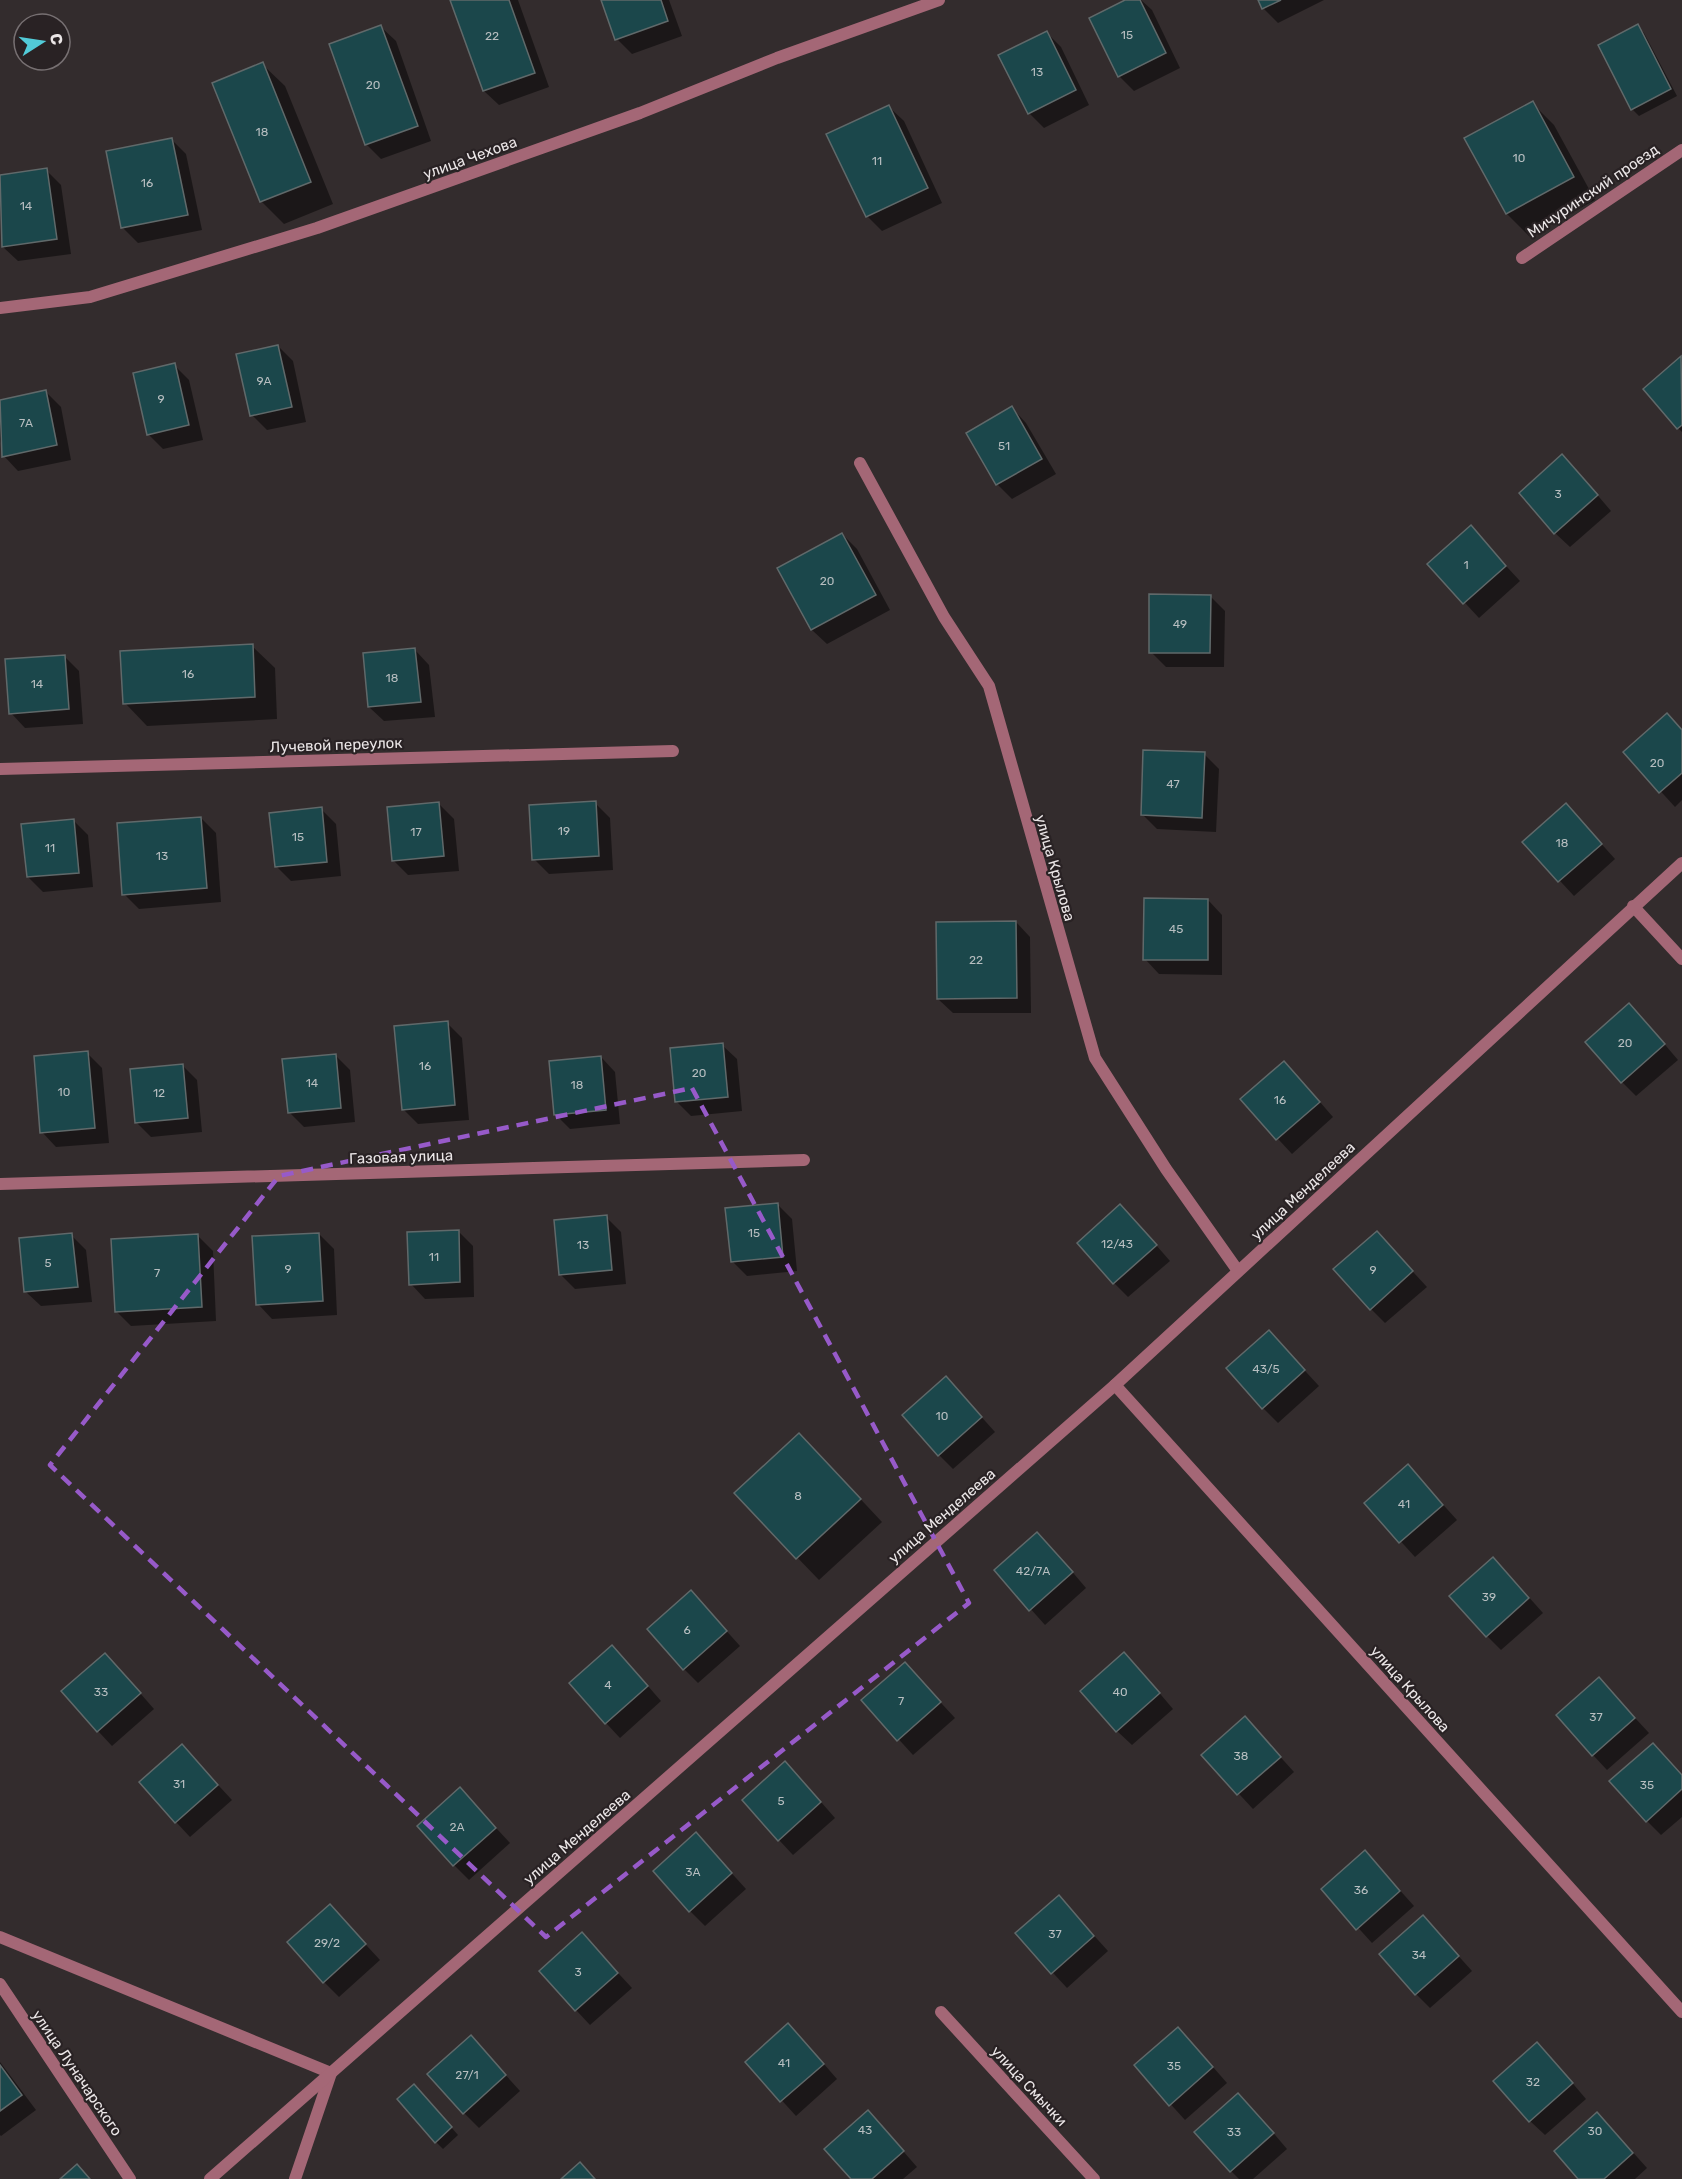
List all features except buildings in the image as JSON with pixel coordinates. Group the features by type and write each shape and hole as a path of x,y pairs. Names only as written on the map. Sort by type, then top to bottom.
{"street":[{"name":"улица Чехова","path":"0,308 90,297 317,228 640,113 777,58 939,0"},
{"name":"Мичуринский проезд","path":"1522,258 1682,150"},
{"name":"улица Крылова","path":"860,463 944,617 989,686 1095,1058 1166,1169 1238,1271"},
{"name":"Лучевой переулок","path":"0,769 673,751"},
{"name":"улица Менделеева","path":"210,2179 1115,1385 1682,862"},
{"path":"1633,906 1682,959"},
{"name":"Газовая улица","path":"0,1184 804,1160"},
{"name":"улица Крылова","path":"1115,1385 1682,2012"},
{"path":"0,1937 331,2073 295,2179"},
{"name":"улица Луначарского","path":"0,1984 130,2179"},
{"name":"улица Смычки","path":"941,2012 1094,2179"}],"highlighted area":[{"path":"692,1088 969,1603 546,1937 50,1465 279,1176"}]}
